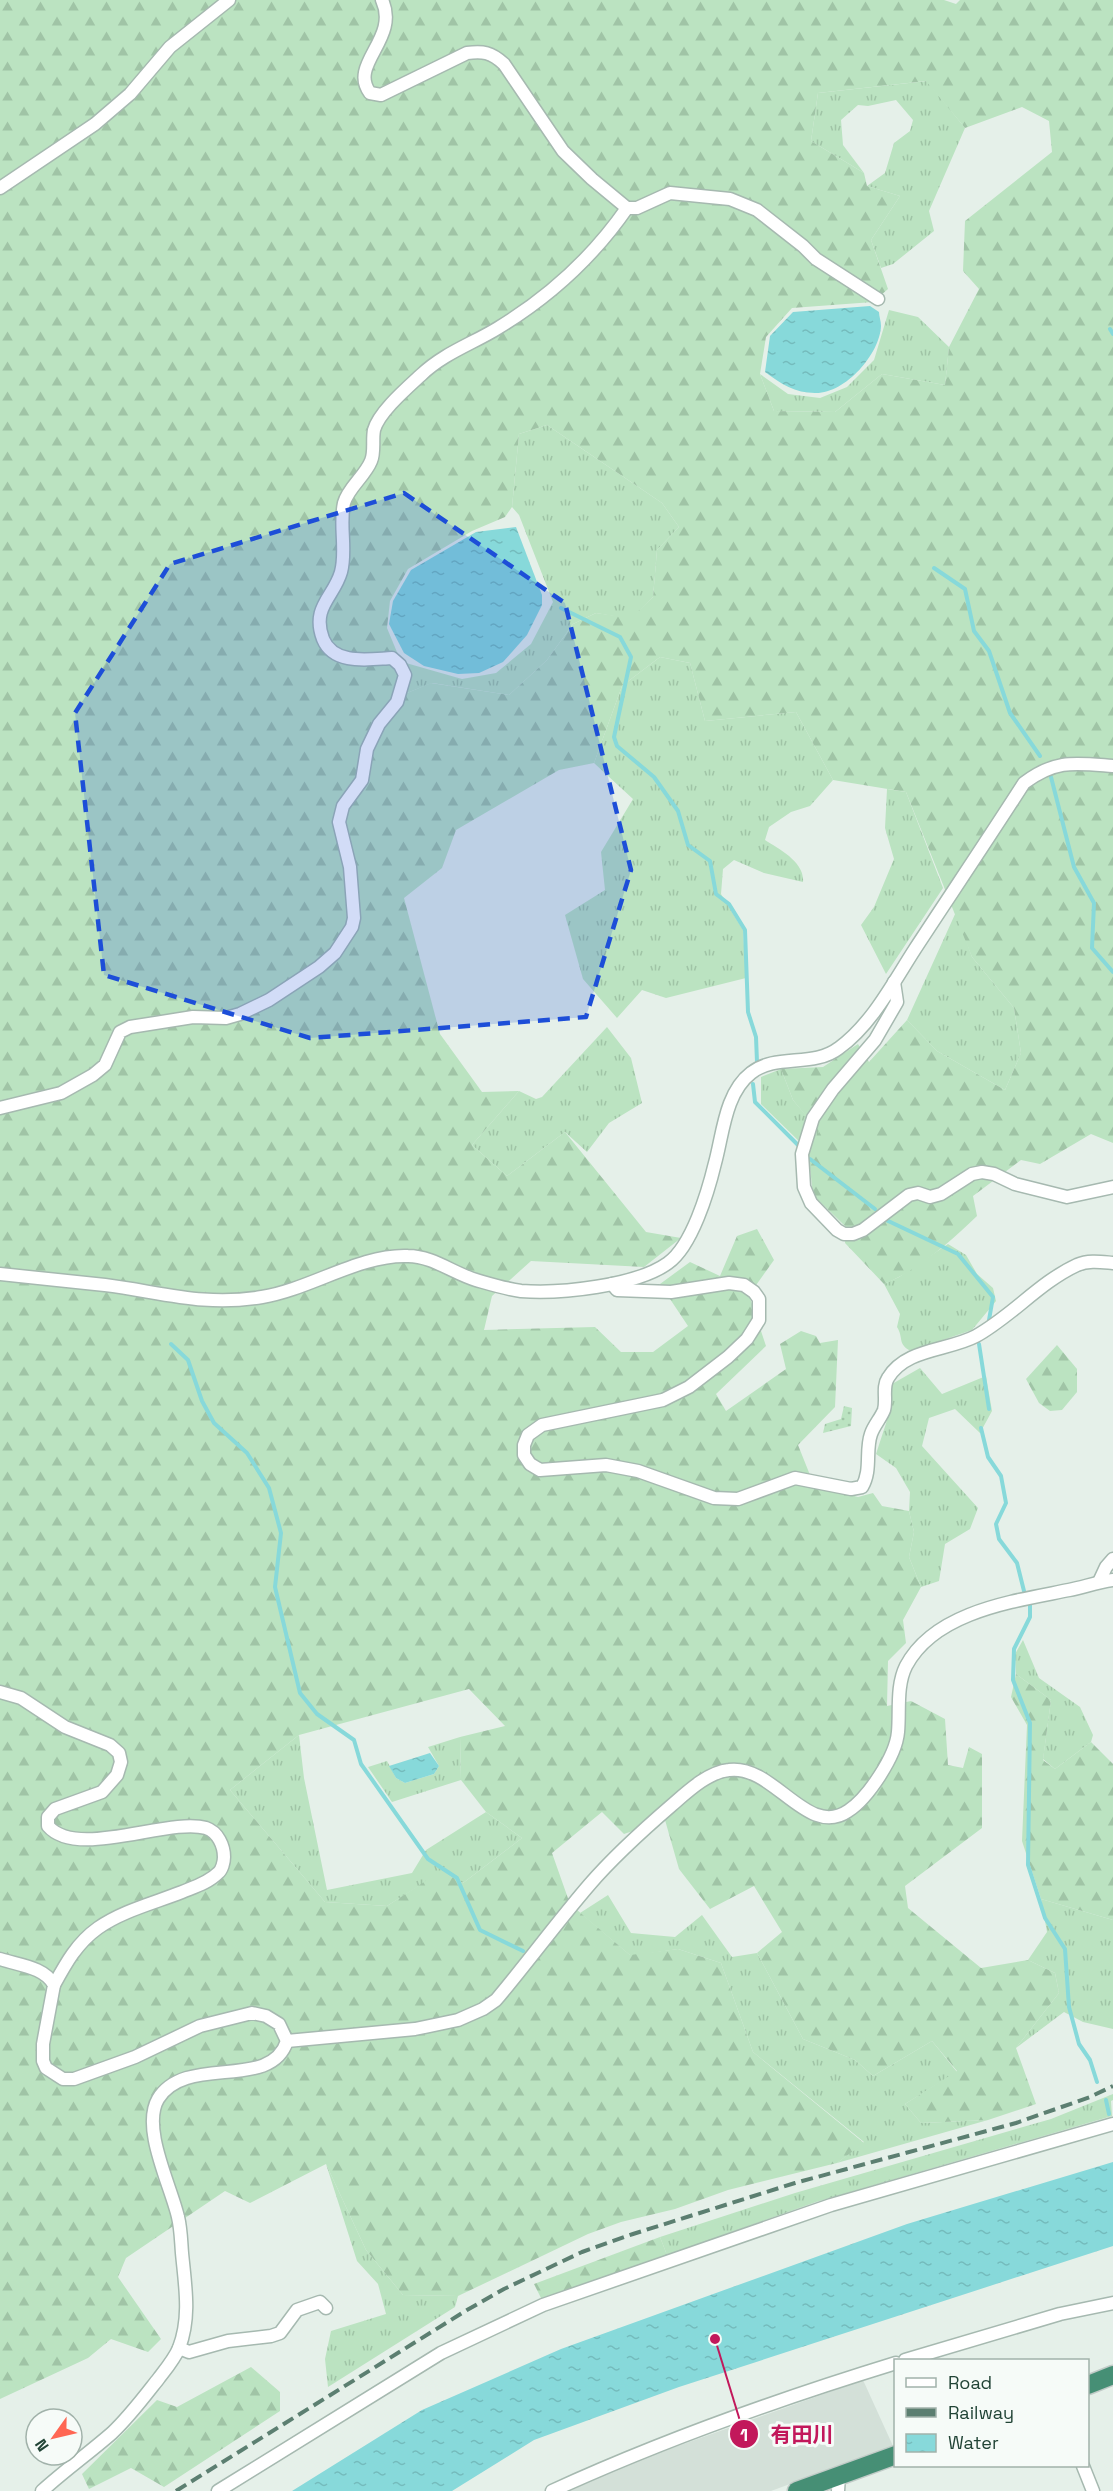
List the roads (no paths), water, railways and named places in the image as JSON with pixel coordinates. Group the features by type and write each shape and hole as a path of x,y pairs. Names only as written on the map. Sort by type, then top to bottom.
{"highway":[{"path":"1089,2385 1113,2375"},
{"path":"797,2491 839,2483 894,2456"}],"street":[{"path":"0,188 95,124 130,94 170,47 229,0"},
{"path":"382,0 387,11 384,33 363,75 363,84 370,93 381,95 466,53 481,51 494,55 504,64 563,151 627,208 637,208 670,193 730,200 757,210 816,259 878,299"},
{"path":"0,1108 61,1093 93,1075 105,1065 120,1032 130,1027 193,1017 226,1018 240,1014 268,1000 319,967 335,953 352,927 354,918 350,867 339,822 343,806 362,780 367,749 379,724 397,702 405,675 400,665 392,658 355,660 339,656 324,640 319,619 323,604 341,572 344,502 372,459 374,432 378,419 422,374 448,353 497,329 549,294 609,234 627,208"},
{"path":"0,1274 106,1285 194,1300 233,1301 302,1288 361,1263 380,1258 411,1256 428,1259 474,1279 520,1291 576,1289 612,1284 649,1275 670,1262 685,1246 715,1165 725,1117 735,1093 750,1074 768,1064 814,1059 836,1051 858,1032 894,982 1024,783 1042,770 1069,763 1113,766"},
{"path":"894,982 897,1002 875,1040 832,1089 813,1118 802,1154 804,1187 811,1203 837,1230 844,1234 853,1234 863,1230 909,1196 918,1193 930,1197 941,1194 972,1174 982,1172 994,1174 1015,1184 1067,1197 1113,1187"},
{"path":"612,1284 617,1290 671,1293 729,1283 744,1284 759,1299 759,1320 747,1339 689,1387 663,1400 542,1425 528,1435 524,1445 524,1455 530,1464 540,1470 606,1465 638,1471 714,1498 738,1499 795,1479 851,1489 862,1487 867,1478 871,1434 885,1409 886,1380 898,1366 911,1358 975,1336 1006,1316 1061,1273 1080,1264 1097,1261 1113,1263"},
{"path":"1099,1582 1106,1567 1113,1559"},
{"path":"287,2041 415,2029 458,2020 483,2009 496,2000 590,1884 635,1836 687,1792 726,1770 742,1769 760,1776 812,1814 826,1819 835,1818 850,1810 870,1788 892,1756 898,1735 899,1691 905,1667 918,1647 936,1633 969,1614 1001,1604 1113,1580"},
{"path":"0,1692 21,1698 65,1727 110,1745 118,1752 121,1762 117,1775 102,1792 56,1809 48,1817 48,1826 55,1835 66,1838 117,1837 186,1827 207,1828 219,1837 224,1850 224,1861 219,1873 201,1884 124,1915 82,1941 67,1961 54,1985 43,2044 43,2061 46,2068 63,2079 74,2079 135,2057 200,2026 252,2013 266,2016 279,2024 287,2041 284,2052 276,2060 262,2067 202,2074 174,2084 158,2099 152,2127 179,2219 186,2295 186,2319 179,2349 139,2405 112,2433 42,2491"},
{"path":"0,1959 37,1970 50,1977 54,1985"},
{"path":"218,2491 441,2353 543,2305 831,2205 1113,2124"},
{"path":"179,2349 189,2352 228,2341 271,2336 280,2333 297,2310 320,2302 326,2308"},
{"path":"912,2359 1060,2314 1113,2303"},
{"path":"552,2491 597,2470 818,2386 894,2364"},
{"path":"1083,2467 1093,2491"}],"water":[{"path":"870,306 879,312 881,326 879,337 868,360 849,380 838,387 826,392 815,393 795,390 765,372 770,336 793,312"},
{"path":"516,527 542,595 542,605 527,635 503,662 479,673 458,674 424,666 404,653 389,624 393,601 411,570 476,532"},
{"path":"430,1753 439,1766 434,1774 405,1783 396,1778 389,1766"},
{"path":"1113,2162 1113,2246 679,2387 534,2440 452,2491 292,2491 422,2410 561,2349 907,2224"}],"waterway":[{"path":"1110,329 1113,334"},
{"path":"934,568 965,589 974,631 989,651 1010,713 1040,756"},
{"path":"561,608 620,637 631,657 614,737 617,746 654,777 678,811 688,845 710,861 716,894 729,904 745,930 748,1012 756,1037 757,1062"},
{"path":"1051,777 1074,867 1094,903 1092,948 1113,972"},
{"path":"753,1084 755,1102 799,1146"},
{"path":"810,1159 875,1209"},
{"path":"884,1219 958,1254 993,1297 989,1320"},
{"path":"171,1344 188,1360 202,1401 214,1423 247,1453 269,1488 281,1533 275,1587 300,1693 317,1714 354,1740 361,1764 428,1859 457,1878 480,1930 523,1951"},
{"path":"979,1344 989,1409"},
{"path":"981,1428 988,1457 1001,1476 1006,1503 996,1524 999,1539 1017,1563 1024,1591"},
{"path":"1030,1605 1030,1617 1014,1649 1013,1680 1030,1723 1028,1865 1045,1918 1065,1949 1069,2007 1079,2044 1090,2060 1097,2082"},
{"path":"1106,2100 1109,2114"}],"railway":[{"path":"176,2491 467,2310 504,2289 582,2252 795,2183 1016,2123 1090,2097 1113,2086"}],"place":[{"name":"有田川","path":"715,2339"}]}
